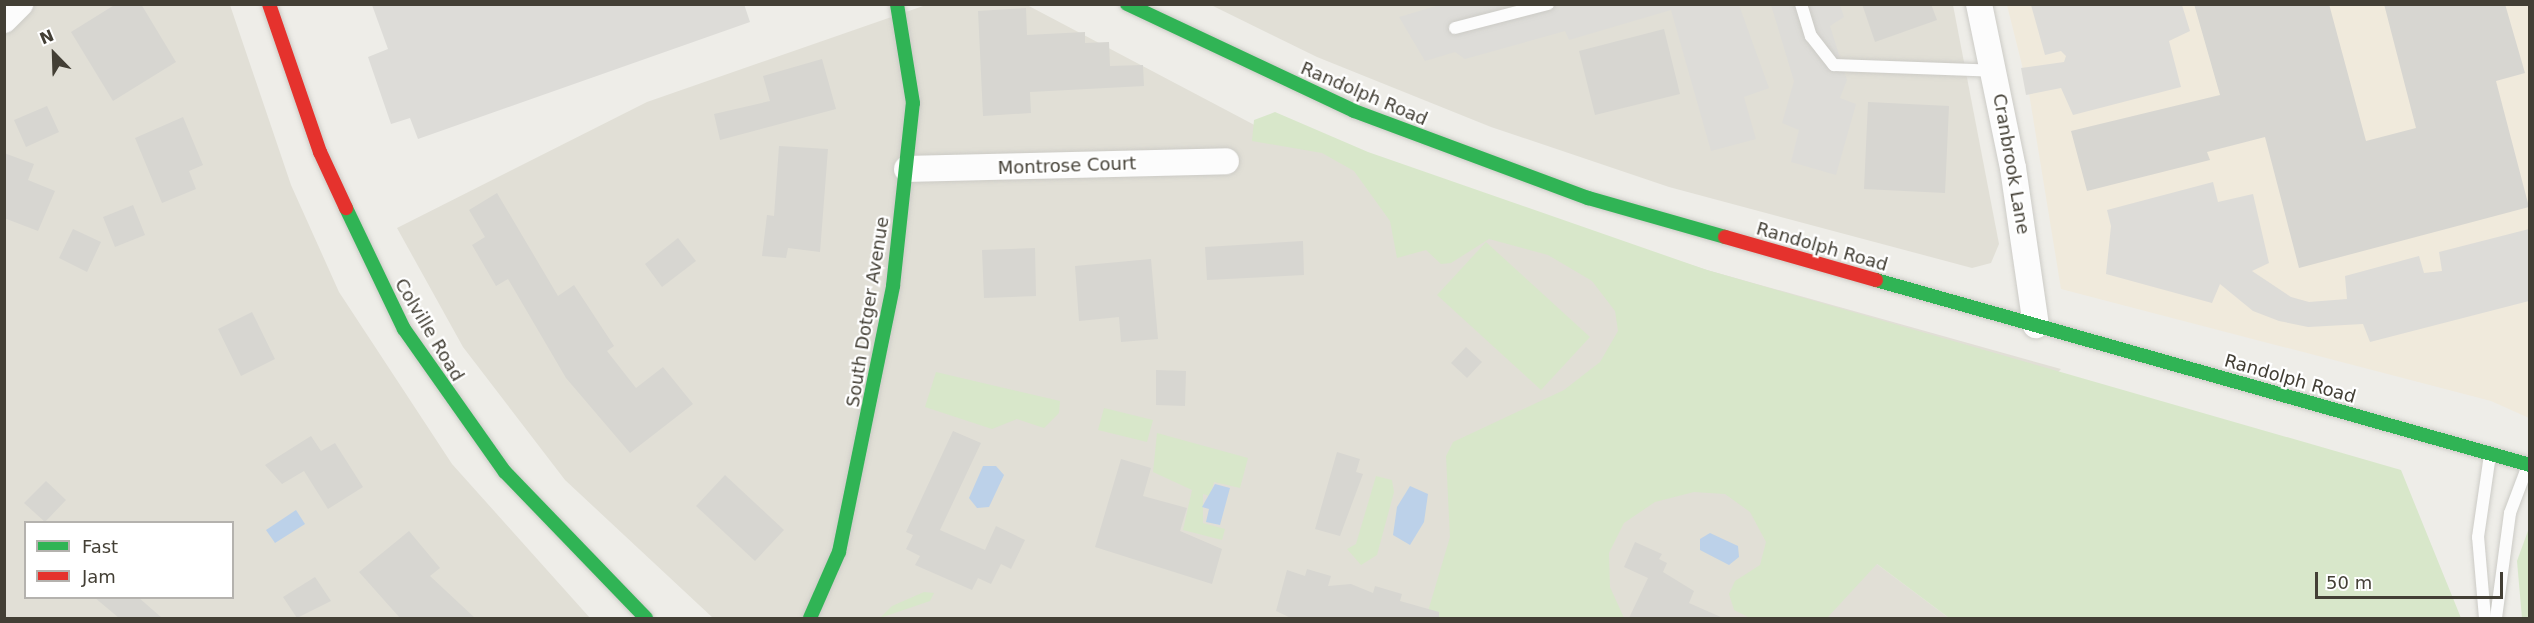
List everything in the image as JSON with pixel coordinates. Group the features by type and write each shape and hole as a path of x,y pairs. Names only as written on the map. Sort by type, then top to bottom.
{"main road":[{"name":"Colville Road","path":"269,4 320,152 404,329 505,472 646,618"},
{"name":"South Dotger Avenue","path":"810,618 839,552 879,374 907,169 913,103 897,4"},
{"name":"Randolph Road","path":"1127,4 1354,111 1470,158 1588,198 2529,465"}],"street":[{"path":"4,20 20,4"},
{"name":"Cranbrook Lane","path":"1979,4 1994,71 2036,325"},
{"name":"Montrose Court","path":"907,169 1226,161"}],"lane":[{"path":"1455,28 1548,4"},
{"path":"1801,4 1811,36 1834,65 1994,71"},
{"path":"2485,618 2478,537 2491,454"},
{"path":"2496,618 2510,513 2529,465"}],"shaded area":[{"path":"744,4 750,22 418,139 410,118 391,124 368,57 388,49 372,5"},
{"path":"1443,4 1739,5 1769,88 1744,97 1756,139 1711,151 1671,10 1569,40 1565,31 1465,59 1455,52 1425,61 1399,17"},
{"path":"4,5 230,5 291,185 339,292 452,464 590,618 5,618"},
{"path":"926,5 1027,5 1281,139 1422,177 1707,270 2061,369 1877,564 1949,618 713,618 565,480 463,347 397,228 647,102"},
{"path":"1211,5 1953,5 1999,244 1991,263 1972,268 1669,187 1491,127 1317,57"},
{"path":"1771,5 1840,5 1844,17 1830,26 1847,80 1840,98 1856,104 1836,175 1791,162 1799,130 1782,123 1794,81"},
{"path":"2007,5 2529,5 2529,418 2491,401 2061,289 2029,93"},
{"path":"2031,5 2182,5 2190,31 2169,41 2181,87 2073,115 2061,88 2026,95 2021,68 2064,62 2066,56 2061,51 2045,55"},
{"path":"2213,182 2218,202 2253,194 2269,263 2252,271 2291,297 2309,302 2347,299 2345,276 2419,256 2424,273 2442,271 2439,252 2529,229 2529,301 2370,342 2363,324 2308,327 2279,321 2253,311 2220,284 2212,303 2106,274 2111,226 2107,210"}],"green space":[{"path":"1275,112 1368,152 1707,270 2401,470 2461,618 1949,618 1877,564 1827,618 1750,618 1734,610 1729,594 1735,581 1760,565 1766,542 1750,512 1725,494 1694,492 1655,502 1624,523 1609,553 1610,587 1624,618 1426,618 1450,537 1446,456 1453,442 1564,390 1600,362 1618,331 1615,311 1592,281 1548,255 1489,239 1451,263 1441,264 1426,250 1397,258 1390,221 1354,171 1322,153 1252,141 1254,120"},
{"path":"1486,242 1590,337 1541,390 1437,295"},
{"path":"936,372 1060,401 1059,413 1044,428 1017,419 992,429 925,407"},
{"path":"1104,408 1153,420 1147,442 1098,430"},
{"path":"1157,433 1248,458 1240,488 1214,482 1210,496 1203,494 1203,523 1225,529 1222,540 1183,530 1192,490 1153,472"},
{"path":"1376,476 1392,480 1394,492 1377,555 1361,565 1347,549 1356,544"},
{"path":"2529,528 2529,618 2522,618 2517,561"},
{"path":"924,592 934,593 930,601 880,618 892,606"}],"water":[{"path":"983,466 996,466 1004,475 989,507 977,508 969,498"},
{"path":"1215,484 1230,488 1220,525 1206,522 1209,509 1202,507"},
{"path":"1410,486 1428,494 1424,522 1410,545 1393,535 1397,507"},
{"path":"296,510 305,524 275,543 266,530"},
{"path":"1710,533 1738,546 1739,557 1729,565 1700,550 1700,539"}],"building":[{"path":"116,4 141,4 176,62 113,101 71,32"},
{"path":"1862,4 1931,4 1937,20 1875,42"},
{"path":"2194,4 2329,4 2366,141 2416,128 2384,4 2505,4 2525,73 2496,81 2529,207 2299,268 2265,137 2207,152 2210,160 2087,191 2071,131 2220,95"},
{"path":"1026,8 1027,35 1085,32 1085,43 1109,42 1110,66 1143,65 1144,86 1030,92 1031,113 983,116 978,11"},
{"path":"1664,29 1680,94 1595,115 1579,51"},
{"path":"822,59 836,109 720,140 714,114 770,101 763,76"},
{"path":"1868,102 1949,106 1945,193 1864,189"},
{"path":"47,106 59,132 26,147 14,120"},
{"path":"183,117 203,165 189,171 196,189 162,203 135,138"},
{"path":"779,146 828,149 820,252 788,248 786,258 762,256 767,215 774,216"},
{"path":"4,153 34,164 28,180 55,191 38,231 4,218"},
{"path":"497,193 558,296 574,285 614,346 607,351 636,388 663,367 693,404 630,453 566,378 508,279 496,286 472,245 485,237 469,210"},
{"path":"133,205 145,235 115,247 103,217"},
{"path":"73,229 101,242 87,272 59,258"},
{"path":"678,238 696,261 662,287 645,264"},
{"path":"1303,241 1304,275 1207,280 1205,247"},
{"path":"1035,248 1036,296 984,298 982,250"},
{"path":"1151,259 1158,339 1121,342 1119,317 1079,321 1075,266"},
{"path":"252,312 275,359 241,376 218,329"},
{"path":"1466,347 1482,362 1467,378 1451,363"},
{"path":"1156,370 1186,371 1185,406 1156,405"},
{"path":"953,431 981,443 940,530 985,550 996,526 1025,540 1011,569 1001,564 991,584 978,578 972,590 915,565 920,556 906,549 913,535 906,532"},
{"path":"311,436 321,451 335,443 363,487 328,509 304,471 282,484 265,465"},
{"path":"1337,452 1360,459 1356,472 1363,474 1340,536 1315,529"},
{"path":"1121,459 1151,468 1143,496 1187,508 1180,531 1222,549 1212,584 1095,547"},
{"path":"725,475 784,530 755,561 696,506"},
{"path":"46,481 66,500 46,521 24,503"},
{"path":"409,531 440,568 430,576 475,618 400,618 359,572"},
{"path":"1635,542 1662,554 1659,559 1667,563 1663,572 1694,591 1689,603 1723,618 1629,618 1648,578 1624,567"},
{"path":"1307,569 1331,576 1328,586 1351,584 1373,593 1375,586 1402,594 1400,601 1439,612 1439,618 1291,618 1276,611 1287,570 1305,576"},
{"path":"315,577 331,601 297,618 283,597"},
{"path":"96,599 140,599 162,618 119,618"}],"traffic: fast":[{"path":"810,618 839,552 893,286 913,103 897,4"},
{"path":"1127,4 1354,111 1588,198 1725,237"},
{"path":"346,208 404,329 505,472 646,618"},
{"path":"1876,280 2530,465"}],"traffic: jam":[{"path":"269,4 320,152 346,208"},
{"path":"1725,237 1876,280"}]}
